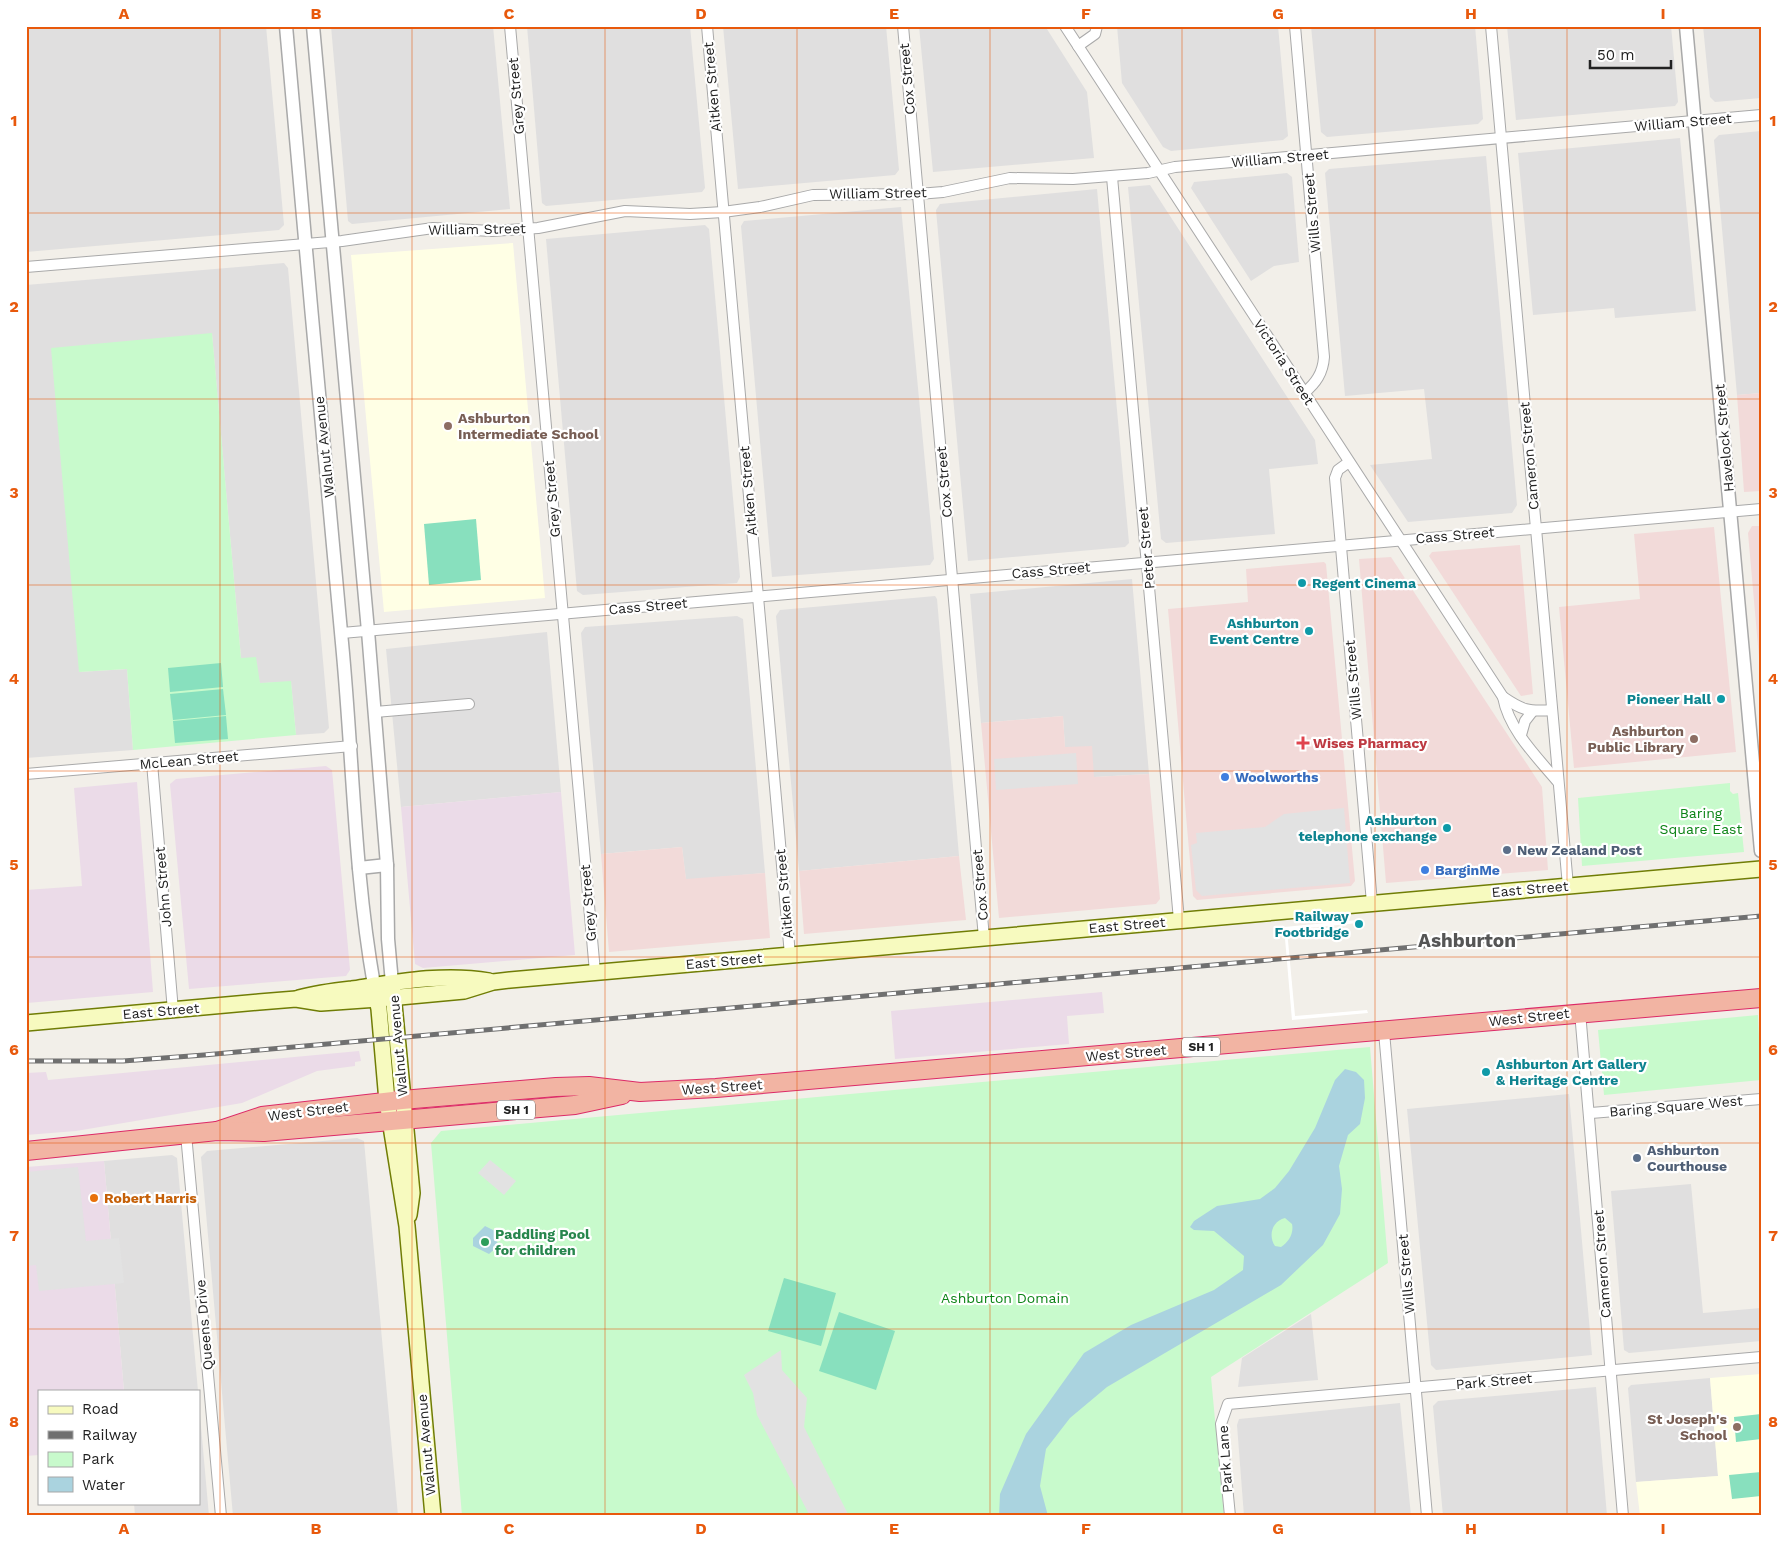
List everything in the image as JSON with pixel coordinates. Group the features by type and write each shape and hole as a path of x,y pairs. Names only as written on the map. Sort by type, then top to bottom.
{"highway":[{"name":"West Street","path":"26,1151 218,1131 264,1132 575,1105 640,1092 716,1088 1384,1032 1580,1012 1761,998"},
{"name":"West Street","path":"218,1131 262,1116 395,1101 556,1087 589,1086 640,1092"}],"main road":[{"name":"East Street","path":"26,1023 296,999 319,992 384,991 462,976 493,982 1761,869"},
{"name":"Walnut Avenue","path":"384,991 398,1121 432,1516"}],"street":[{"name":"Walnut Avenue","path":"286,26 304,244 352,746 365,936 384,991"},
{"name":"Walnut Avenue","path":"313,26 388,865 388,938 384,991"},
{"name":"Grey Street","path":"510,26 594,972"},
{"name":"Aitken Street","path":"707,26 790,955"},
{"name":"Cox Street","path":"903,26 984,938"},
{"name":"Victoria Street","path":"1065,26 1503,697 1520,708 1532,712"},
{"path":"1078,46 1095,34 1097,26"},
{"name":"Wills Street","path":"1295,26 1324,357 1320,375 1314,385 1304,392"},
{"name":"Cameron Street","path":"1491,26 1568,886"},
{"name":"Havelock Street","path":"1686,26 1761,851"},
{"name":"William Street","path":"26,267 332,242 432,228 492,231 528,228 558,225 626,211 690,214 723,212 760,207 822,194 884,196 942,192 1010,178 1072,179 1112,177 1159,170 1306,155 1761,115"},
{"name":"Peter Street","path":"1112,177 1179,920"},
{"name":"Wills Street","path":"1349,462 1338,470 1335,478 1372,903"},
{"name":"Cass Street","path":"342,633 1761,509"},
{"name":"Victoria Street","path":"1503,697 1505,710 1529,748 1558,782"},
{"path":"375,712 469,704"},
{"path":"1521,735 1525,721 1532,712 1552,710"},
{"name":"McLean Street","path":"26,774 352,746"},
{"name":"John Street","path":"152,763 174,1011"},
{"path":"359,868 388,865"},
{"name":"Cameron Street","path":"1580,1012 1591,1114 1623,1516"},
{"name":"Wills Street","path":"1384,1032 1427,1516"},
{"name":"Baring Square West","path":"1591,1114 1761,1099"},
{"name":"Queens Drive","path":"186,1134 221,1516"},
{"name":"Park Street","path":"1228,1404 1761,1357"},
{"name":"Park Lane","path":"1228,1404 1222,1424 1230,1516"}],"shaded area":[{"path":"26,26 266,26 284,225 279,230 26,252"},
{"path":"331,26 493,26 510,209 352,224 348,221"},
{"path":"527,26 690,26 705,188 702,192 546,206 542,203"},
{"path":"723,26 886,26 899,170 895,175 738,189"},
{"path":"919,26 1045,26 1087,92 1094,158 933,172"},
{"path":"1117,26 1278,26 1288,136 1283,140 1171,151 1163,147 1122,83"},
{"path":"1311,26 1475,26 1483,119 1478,124 1327,137 1321,132"},
{"path":"1507,26 1671,26 1678,102 1675,106 1516,120"},
{"path":"1703,26 1761,26 1761,98 1715,102 1710,97"},
{"path":"1761,131 1761,393 1737,395 1714,140 1719,135"},
{"path":"1680,138 1696,311 1615,318 1614,308 1533,315 1518,153"},
{"path":"1486,156 1517,505 1512,513 1408,522 1370,465 1432,459 1424,389 1345,396 1325,173 1329,169"},
{"path":"1287,173 1292,177 1299,262 1274,266 1251,281 1191,188 1194,182"},
{"path":"1150,185 1315,440 1318,464 1269,469 1275,534 1166,543 1161,539 1128,187"},
{"path":"1097,189 1129,543 1125,547 968,561 936,210 940,204"},
{"path":"901,207 934,559 930,565 772,577 741,226 744,221"},
{"path":"705,225 709,229 740,577 737,583 583,595 577,591 546,239"},
{"name":"Ashburton Intermediate School","path":"513,243 545,598 384,612 351,255"},
{"path":"284,263 288,268 329,728 324,733 296,735 291,682 260,683 241,658 212,334 79,672 127,669 133,750 26,758 26,285"},
{"path":"1761,393 1761,491 1744,492 1737,395"},
{"path":"1752,526 1761,526 1761,680 1748,533"},
{"path":"1714,527 1736,752 1574,768 1559,607 1640,599 1634,534"},
{"path":"1520,545 1533,694 1521,696 1429,556 1432,552"},
{"path":"1391,557 1542,787 1548,870 1386,883 1359,559"},
{"path":"1324,562 1326,564 1355,881 1351,886 1197,900 1193,896 1168,609 1248,602 1246,569"},
{"path":"1132,579 1149,774 1094,777 1065,748 1063,716 981,723 970,594"},
{"path":"935,596 937,599 959,856 799,871 776,616 780,610"},
{"path":"737,616 743,619 765,873 686,880 682,847 601,854 581,633 585,627"},
{"path":"547,632 561,792 401,807 386,649"},
{"path":"1063,716 1065,747 1092,746 1094,777 1149,774 1160,899 1156,904 999,918 981,723"},
{"path":"1076,753 1078,784 996,790 994,759"},
{"path":"326,766 332,770 350,970 346,976 189,989 170,784 176,779"},
{"path":"137,782 153,992 27,1003 26,890 82,886 74,788"},
{"path":"561,792 575,955 423,968 415,964 401,807"},
{"path":"1344,808 1350,883 1202,896 1196,890 1191,845 1197,843 1196,833 1265,827 1284,814"},
{"path":"682,847 686,879 765,873 770,938 609,952 601,854"},
{"path":"959,856 966,920 804,934 799,871"},
{"path":"1102,992 1104,1013 1067,1016 1069,1044 895,1059 891,1011"},
{"path":"359,1051 361,1061 355,1062 355,1066 317,1071 242,1103 76,1131 26,1135 26,1073 46,1072 48,1080"},
{"path":"1569,1094 1592,1355 1436,1370 1431,1365 1407,1109"},
{"path":"357,1138 364,1141 398,1516 233,1516 201,1157 207,1151"},
{"path":"172,1155 177,1158 198,1390 124,1390 104,1161"},
{"path":"490,1160 516,1181 504,1195 478,1173"},
{"path":"104,1161 124,1390 38,1390 38,1455 26,1456 26,1167"},
{"path":"78,1167 86,1241 119,1238 124,1283 39,1291 36,1265 26,1266 26,1172"},
{"path":"1691,1184 1703,1313 1761,1308 1761,1341 1629,1353 1624,1350 1611,1191"},
{"path":"1311,1314 1318,1380 1238,1387 1242,1358"},
{"path":"781,1350 782,1370 807,1398 804,1427 849,1516 810,1516 757,1415 753,1393 744,1375"},
{"name":"St Joseph's School","path":"1761,1374 1761,1516 1640,1516 1636,1482 1718,1476 1710,1378"},
{"path":"1710,1378 1718,1476 1636,1482 1628,1388 1631,1385"},
{"path":"1596,1387 1607,1516 1443,1516 1433,1406 1438,1401"},
{"path":"1400,1403 1411,1516 1244,1516 1237,1425 1239,1419"},
{"path":"200,1415 209,1516 135,1516 134,1504 200,1504"}],"green space":[{"path":"212,333 241,658 256,657 260,683 291,681 296,735 133,750 127,669 79,672 51,348"},
{"path":"476,519 481,580 429,585 424,524"},
{"path":"221,663 223,687 170,692 168,668"},
{"path":"223,689 226,715 173,720 170,694"},
{"path":"226,716 228,739 175,743 173,721"},
{"name":"Baring Square East","path":"1730,783 1730,791 1733,794 1738,793 1744,852 1582,866 1578,798"},
{"path":"1758,1015 1761,1080 1604,1095 1598,1030"},
{"name":"Ashburton Domain","path":"1370,1047 1388,1263 1211,1377 1224,1516 462,1516 431,1143 441,1131"},
{"path":"784,1278 836,1293 821,1346 768,1331"},
{"path":"839,1312 895,1331 876,1390 819,1371"},
{"path":"1761,1414 1761,1439 1736,1442 1734,1417"},
{"path":"1761,1472 1761,1496 1732,1499 1729,1475"}],"water":[{"path":"1345,1069 1356,1072 1364,1080 1365,1098 1360,1124 1348,1135 1339,1166 1342,1189 1340,1214 1323,1245 1281,1285 1107,1387 1070,1418 1046,1449 1040,1486 1048,1516 999,1516 1000,1494 1026,1434 1084,1353 1131,1325 1214,1290 1243,1270 1244,1256 1214,1231 1194,1230 1190,1227 1194,1221 1217,1206 1260,1199 1275,1188 1289,1171 1315,1128 1335,1080","holes":["1285,1218 1292,1224 1292,1234 1289,1240 1281,1247 1275,1246 1272,1238 1272,1229 1277,1222"]},
{"name":"Paddling Pool for children","path":"485,1226 495,1231 498,1246 489,1254 473,1246 473,1238"}],"pier":[{"path":"1358,920 1358,923 1287,930 1295,1016 1367,1010 1368,1013 1292,1020 1284,927"}],"railway":[{"path":"26,1061 123,1061 204,1055 1761,916"}],"place":[{"name":"Ashburton Intermediate School","path":"448,426"},
{"name":"Regent Cinema","path":"1302,583"},
{"name":"Ashburton Event Centre","path":"1309,631"},
{"name":"Pioneer Hall","path":"1721,699"},
{"name":"Ashburton Public Library","path":"1694,739"},
{"name":"Wises Pharmacy","path":"1303,743"},
{"name":"Woolworths","path":"1225,777"},
{"name":"Ashburton telephone exchange","path":"1447,828"},
{"name":"New Zealand Post","path":"1507,850"},
{"name":"BarginMe","path":"1425,870"},
{"name":"Railway Footbridge","path":"1359,924"},
{"name":"Ashburton Art Gallery & Heritage Centre","path":"1486,1072"},
{"name":"Ashburton Courthouse","path":"1637,1158"},
{"name":"Robert Harris","path":"94,1198"},
{"name":"Paddling Pool for children","path":"485,1242"},
{"name":"St Joseph's School","path":"1737,1427"}],"district":[{"name":"Ashburton","path":"1467,940"}]}
